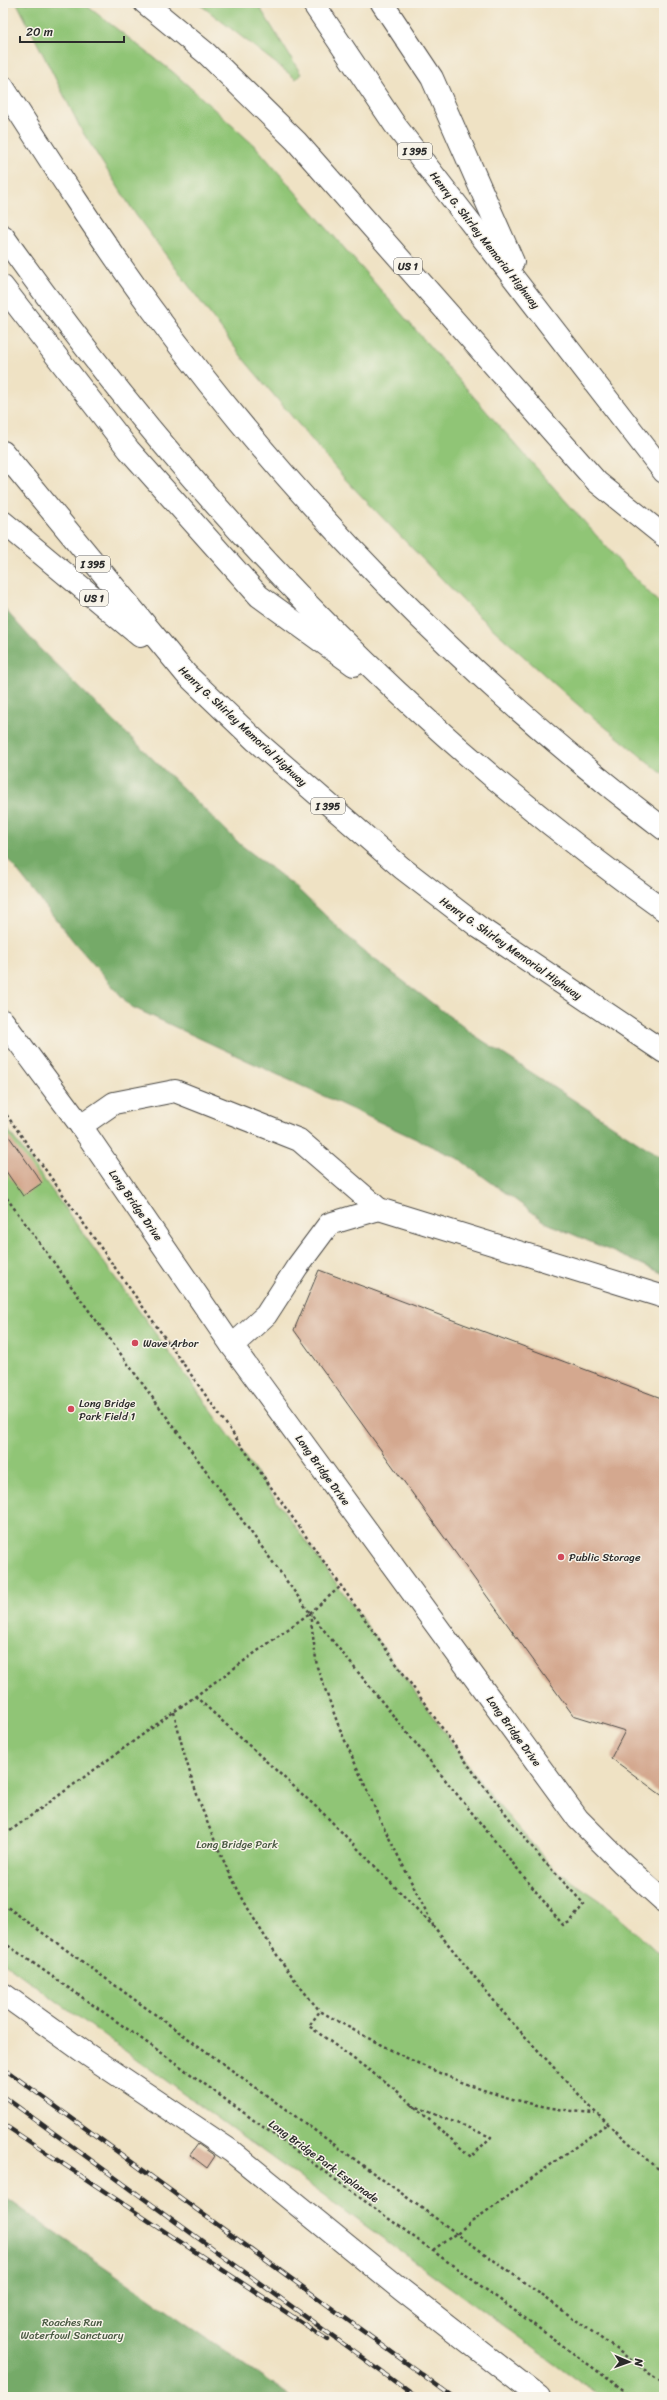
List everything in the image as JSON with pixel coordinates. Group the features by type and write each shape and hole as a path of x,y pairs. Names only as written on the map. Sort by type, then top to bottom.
{"main road":[{"name":"US 1","path":"144,3 207,54 296,141 596,482 664,536"},
{"name":"Henry G. Shirley Memorial Highway","path":"313,3 395,125 526,293 604,397 664,472"},
{"path":"382,3 432,78 526,293"},
{"path":"3,87 99,235 153,311 276,464 406,602 486,680 556,744 664,829"},
{"path":"3,236 88,353 148,429 274,571 411,706 559,833 664,910"},
{"path":"3,286 129,450 259,596 411,706"},
{"name":"Henry G. Shirley Memorial Highway","path":"3,452 186,674 330,807 408,873 480,928 664,1052"},
{"name":"US 1","path":"3,522 186,674"},
{"name":"Long Bridge Drive","path":"3,1021 81,1126 232,1346 578,1819 621,1862 664,1901"},
{"path":"81,1126 114,1103 175,1091 298,1140 379,1209 664,1297"},
{"path":"232,1346 266,1315 297,1267 329,1224 379,1209"},
{"path":"3,1994 88,2055 231,2151 403,2291 540,2397"}],"path":[{"path":"3,1110 479,1780 540,1857 584,1904 570,1922 564,1925 310,1613 3,1193"},
{"path":"3,1836 310,1613 341,1586"},
{"path":"310,1613 317,1667 339,1727 382,1824 435,1928"},
{"path":"195,1696 326,1816 435,1928 508,2018 596,2113 664,2174"},
{"path":"174,1712 183,1753 207,1825 225,1867 271,1947 320,2011 372,2042 468,2086 545,2107 596,2113"},
{"path":"3,1904 664,2384"},
{"name":"Long Bridge Park Esplanade","path":"3,1942 166,2056 633,2397"},
{"path":"320,2011 309,2026 396,2090 412,2105 471,2157 491,2137 412,2105"},
{"path":"433,2250 607,2124"}],"green space":[{"path":"17,3 83,3 173,72 257,148 487,412 626,569 664,608 664,775 577,704 473,611 344,478 245,361 136,215 82,131"},
{"path":"198,3 257,3 301,74 296,79"},
{"path":"3,607 41,650 241,845 291,883 361,949 474,1035 664,1159 664,1274 547,1223 459,1159 130,1006 74,942 3,853"},
{"name":"Long Bridge Park","path":"3,1123 491,1797 554,1869 601,1901 664,1958 664,2397 601,2397 3,1962"},
{"name":"Roaches Run Waterfowl Sanctuary","path":"3,2196 291,2397 3,2397"}],"building":[{"path":"3,1128 42,1183 23,1196 3,1167"},
{"name":"Public Storage","path":"319,1270 664,1399 664,1797 611,1758 625,1731 573,1715 294,1330"},
{"path":"198,2144 215,2156 207,2168 190,2155"}],"railway":[{"path":"3,2068 453,2397"},
{"path":"3,2096 416,2397"},
{"path":"3,2124 328,2340"}],"place":[{"name":"Wave Arbor","path":"135,1343"},
{"name":"Long Bridge Park Field 1","path":"71,1409"},
{"name":"Public Storage","path":"561,1557"}]}
